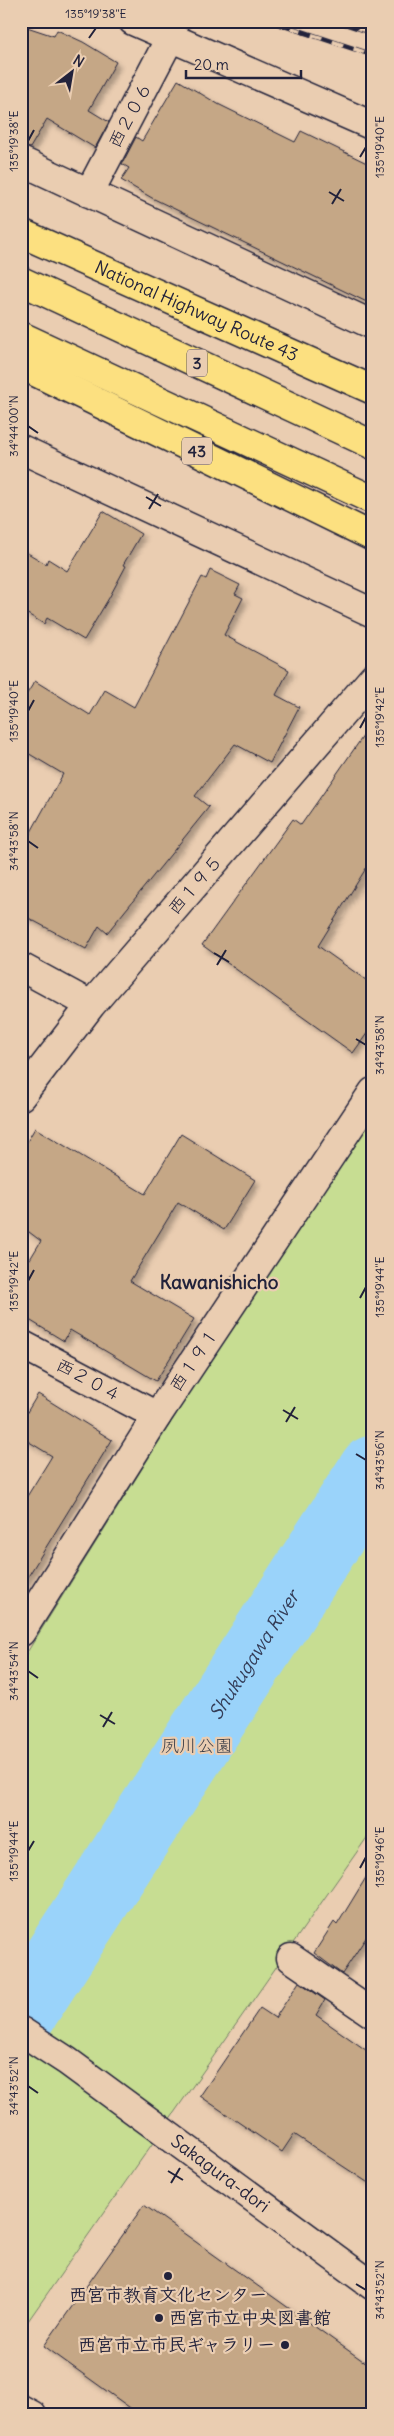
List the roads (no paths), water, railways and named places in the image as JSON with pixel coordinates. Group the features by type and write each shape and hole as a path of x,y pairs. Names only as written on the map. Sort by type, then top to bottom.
{"highway":[{"name":"National Highway Route 43","path":"21,233 373,390"},
{"path":"21,272 68,302"},
{"name":"3","path":"21,281 373,445"},
{"path":"21,336 373,500"},
{"name":"43","path":"21,365 373,537"}],"street":[{"path":"133,21 373,126"},
{"name":"西２０６","path":"89,192 170,38"},
{"path":"21,161 373,325"},
{"path":"21,449 373,613"},
{"name":"西１９５","path":"21,1096 91,1005 373,678"},
{"path":"21,967 91,1005"},
{"name":"西１９１","path":"21,1632 256,1278 373,1092"},
{"name":"西２０４","path":"21,1344 165,1415"},
{"path":"291,1958 373,2014"},
{"name":"Sakagura-dori","path":"21,2031 67,2061 373,2286"},
{"path":"21,2408 32,2415"}],"waterway":[{"name":"Shukugawa River","path":"21,2015 373,1470"}],"railway":[{"path":"270,21 373,55"},
{"path":"337,21 373,33"}],"place":[{"name":"西宮市教育文化センター","path":"168,2276"},
{"name":"西宮市立中央図書館","path":"159,2318"},
{"name":"西宮市立市民ギャラリー","path":"285,2345"}],"district":[{"name":"Kawanishicho","path":"219,1282"}],"park label":[{"name":"夙川公園","path":"197,1746"}]}
